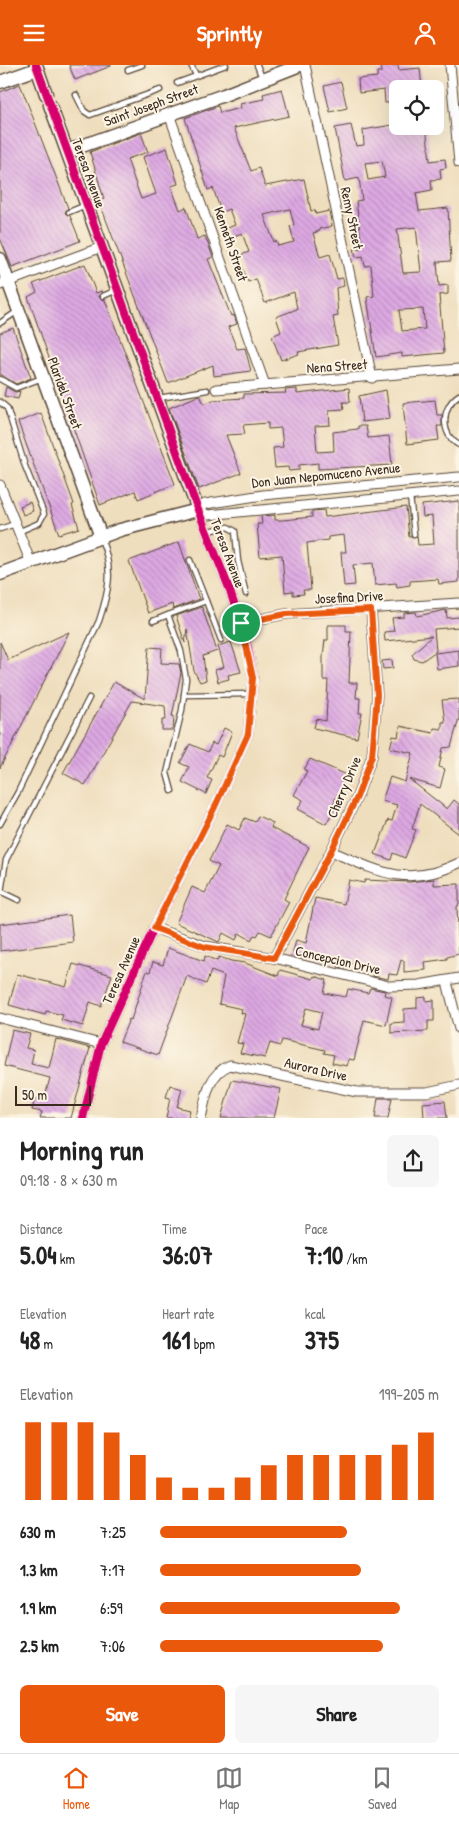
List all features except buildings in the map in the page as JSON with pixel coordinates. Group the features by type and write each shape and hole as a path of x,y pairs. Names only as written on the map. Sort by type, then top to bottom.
{"street":[{"name":"Saint Joseph Street","path":"68,151 300,65"},
{"name":"Remy Street","path":"305,65 372,377"},
{"path":"450,65 459,163"},
{"path":"0,81 37,67"},
{"name":"Teresa Avenue","path":"37,67 241,623 253,678 248,734 214,809 154,928 101,1044 83,1118"},
{"name":"Kenneth Street","path":"169,114 265,385"},
{"path":"4,283 102,247"},
{"name":"Plaridel Street","path":"0,259 4,283 19,311 101,537"},
{"name":"Nena Street","path":"212,390 459,369"},
{"name":"Don Juan Nepomuceno Avenue","path":"0,574 101,537 164,517 198,510 205,504 341,488 459,477"},
{"path":"0,485 32,563"},
{"path":"341,488 341,502"},
{"name":"Don Juan Nepomuceno Avenue","path":"198,510 208,515 459,491"},
{"name":"Josefina Drive","path":"241,623 286,614 459,603"},
{"name":"Cherry Drive","path":"274,958 331,851 357,797 374,746 377,695 371,610"},
{"path":"331,851 371,869 408,877 435,874 459,863"},
{"name":"Concepcion Drive","path":"154,928 205,947 274,958 389,986 447,982 459,978"},
{"path":"447,982 459,1029"},
{"path":"0,1018 101,1044"},
{"name":"Aurora Drive","path":"201,1118 209,1085 216,1074 230,1065 357,1092 427,1092 459,1085"}],"lane":[{"path":"128,70 142,65"},
{"path":"192,65 196,75"},
{"path":"176,83 226,65"},
{"path":"257,65 262,80"},
{"path":"76,95 84,111 90,115 160,90"},
{"path":"69,212 88,205"},
{"path":"103,296 118,289"},
{"path":"0,323 19,311"},
{"path":"0,379 16,388 43,378"},
{"path":"158,398 212,390"},
{"path":"459,395 449,404 445,419 447,433 453,442 459,445"},
{"path":"0,402 7,408 25,466 44,514 39,523 17,528 0,529"},
{"path":"410,495 414,534"},
{"path":"208,531 228,527 234,531 238,561 246,594"},
{"path":"0,824 18,792 99,621 108,593 110,561 101,537"},
{"path":"190,560 221,641"},
{"path":"153,621 206,601"},
{"path":"168,615 181,651 186,679 167,773 172,791"},
{"path":"184,695 252,693"},
{"path":"20,900 1,892 6,860 89,698"}],"cycle path":[{"path":"36,65 198,510 229,588 248,647 253,678 248,734 214,809 154,928 101,1044 83,1118"}],"route":[{"path":"371,610 377,695 372,756 357,797 331,851 274,958 205,947 154,928 214,809 248,734 253,678 248,647 241,623 286,614 371,610"}]}
